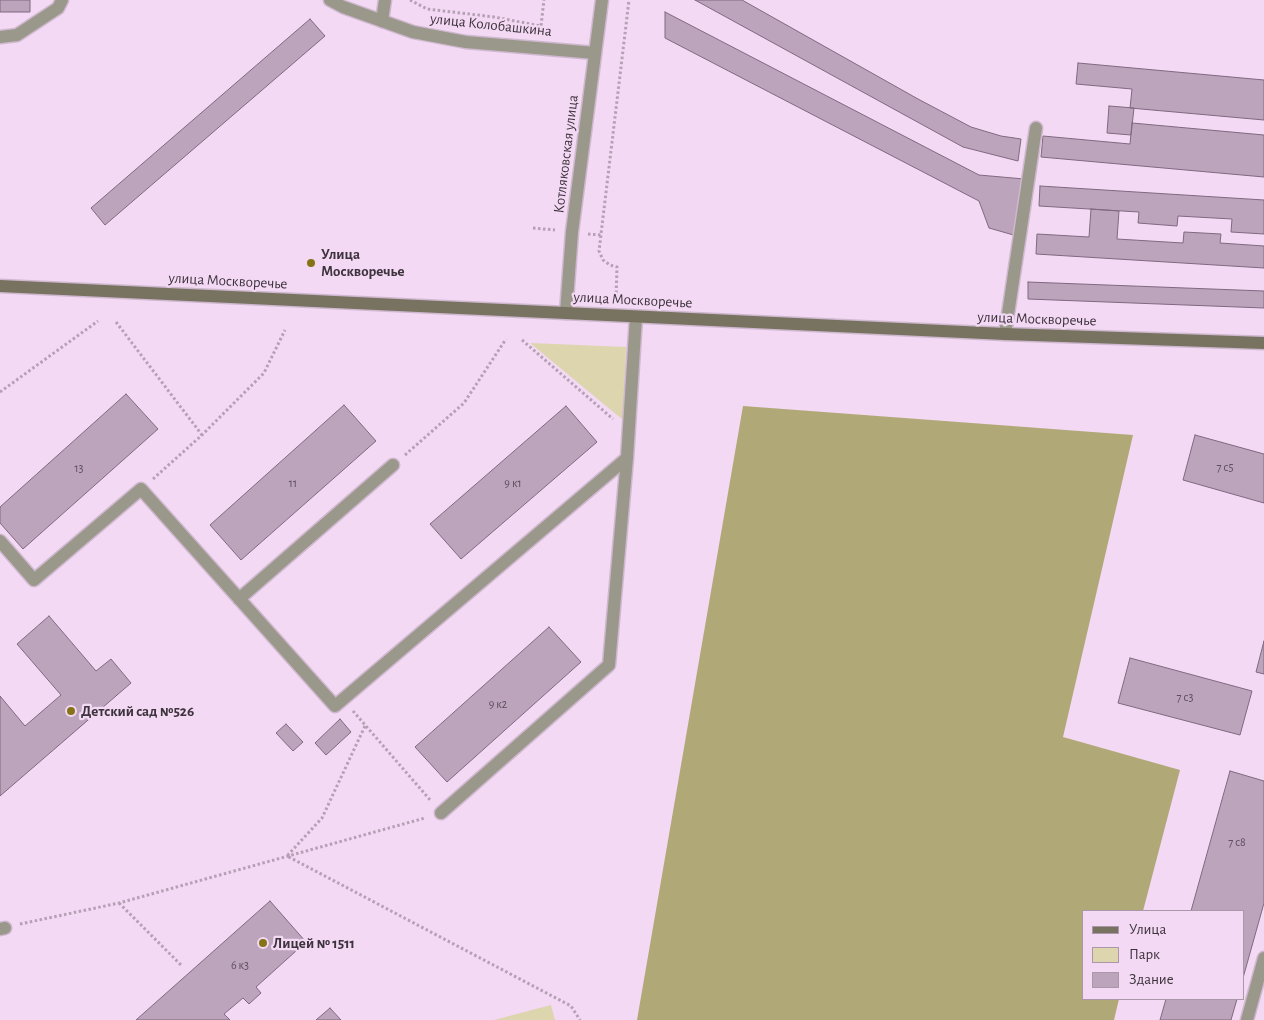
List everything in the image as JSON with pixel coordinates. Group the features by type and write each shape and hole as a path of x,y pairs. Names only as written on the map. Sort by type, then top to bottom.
{"main road":[{"name":"улица Москворечье","path":"0,286 1006,334 1264,343"}],"street":[{"path":"0,37 17,34 58,8 62,0"},
{"name":"улица Колобашкина","path":"330,0 412,32 466,42 595,53"},
{"path":"382,21 385,0"},
{"name":"Котляковская улица","path":"566,313 572,232 602,0"},
{"path":"1006,334 1036,128"},
{"path":"441,813 609,665 627,458 636,317"},
{"path":"0,541 34,580 142,489 335,706 627,458"},
{"path":"239,599 393,465"},
{"path":"1247,1020 1264,958"}],"path":[{"path":"410,0 427,9 494,17 541,26 544,0"},
{"path":"617,267 603,260 600,250 629,0"},
{"path":"0,392 98,321"},
{"path":"116,322 202,436"},
{"path":"142,489 202,436 264,373 285,330"},
{"path":"393,465 464,403 506,339"},
{"path":"522,340 628,433"},
{"path":"2,928 119,903 441,813 342,700"},
{"path":"287,856 322,818 365,726"},
{"path":"287,856 571,1006 580,1020"},
{"path":"119,903 181,965"}],"green space":[{"path":"530,343 626,347 623,420"},
{"path":"551,1005 555,1020 494,1020"}],"shaded area":[{"path":"743,406 1133,435 1063,737 1180,770 1143,910 1082,910 1082,1000 1119,1000 1114,1020 637,1020"}],"building":[{"path":"0,0 30,0 30,12 0,12"},
{"path":"695,0 742,0 971,127 1001,136 1021,139 1018,161 963,147"},
{"path":"665,12 979,175 1024,179 1017,236 989,228 979,201 665,38"},
{"path":"310,19 325,36 105,225 91,208"},
{"path":"1078,63 1264,80 1264,120 1130,108 1132,89 1076,84"},
{"path":"1109,106 1134,108 1131,135 1107,133"},
{"path":"1132,123 1264,135 1264,177 1041,157 1043,136 1130,144"},
{"path":"1040,186 1264,200 1264,234 1231,232 1232,219 1178,216 1177,226 1138,223 1139,212 1039,206"},
{"path":"1091,209 1119,211 1117,239 1183,243 1184,232 1221,234 1220,243 1264,246 1264,268 1036,254 1037,234 1089,237"},
{"path":"1028,282 1264,291 1264,308 1028,299"},
{"path":"126,394 158,429 23,549 0,523 0,507"},
{"path":"344,405 376,441 241,560 210,525"},
{"path":"566,406 597,442 461,559 430,524"},
{"path":"1195,435 1264,454 1264,503 1183,480"},
{"name":"Детский сад №526","path":"49,616 96,671 111,659 131,683 0,796 0,696 25,726 61,695 17,644"},
{"path":"549,627 581,662 447,782 415,747"},
{"path":"1264,641 1264,674 1256,672"},
{"path":"1130,658 1252,691 1240,735 1118,703"},
{"path":"340,719 351,732 326,755 315,743"},
{"path":"286,724 303,742 293,751 276,733"},
{"path":"1230,771 1264,781 1264,903 1244,974 1244,910 1191,910"},
{"path":"270,901 306,942 256,987 261,993 249,1004 243,998 224,1014 230,1020 136,1020"},
{"path":"1166,1000 1237,1000 1231,1020 1160,1020"},
{"path":"330,1008 341,1020 316,1020"}],"place":[{"name":"Улица Москворечье","path":"311,263"},
{"name":"Детский сад №526","path":"71,711"},
{"name":"Лицей № 1511","path":"263,943"}]}
